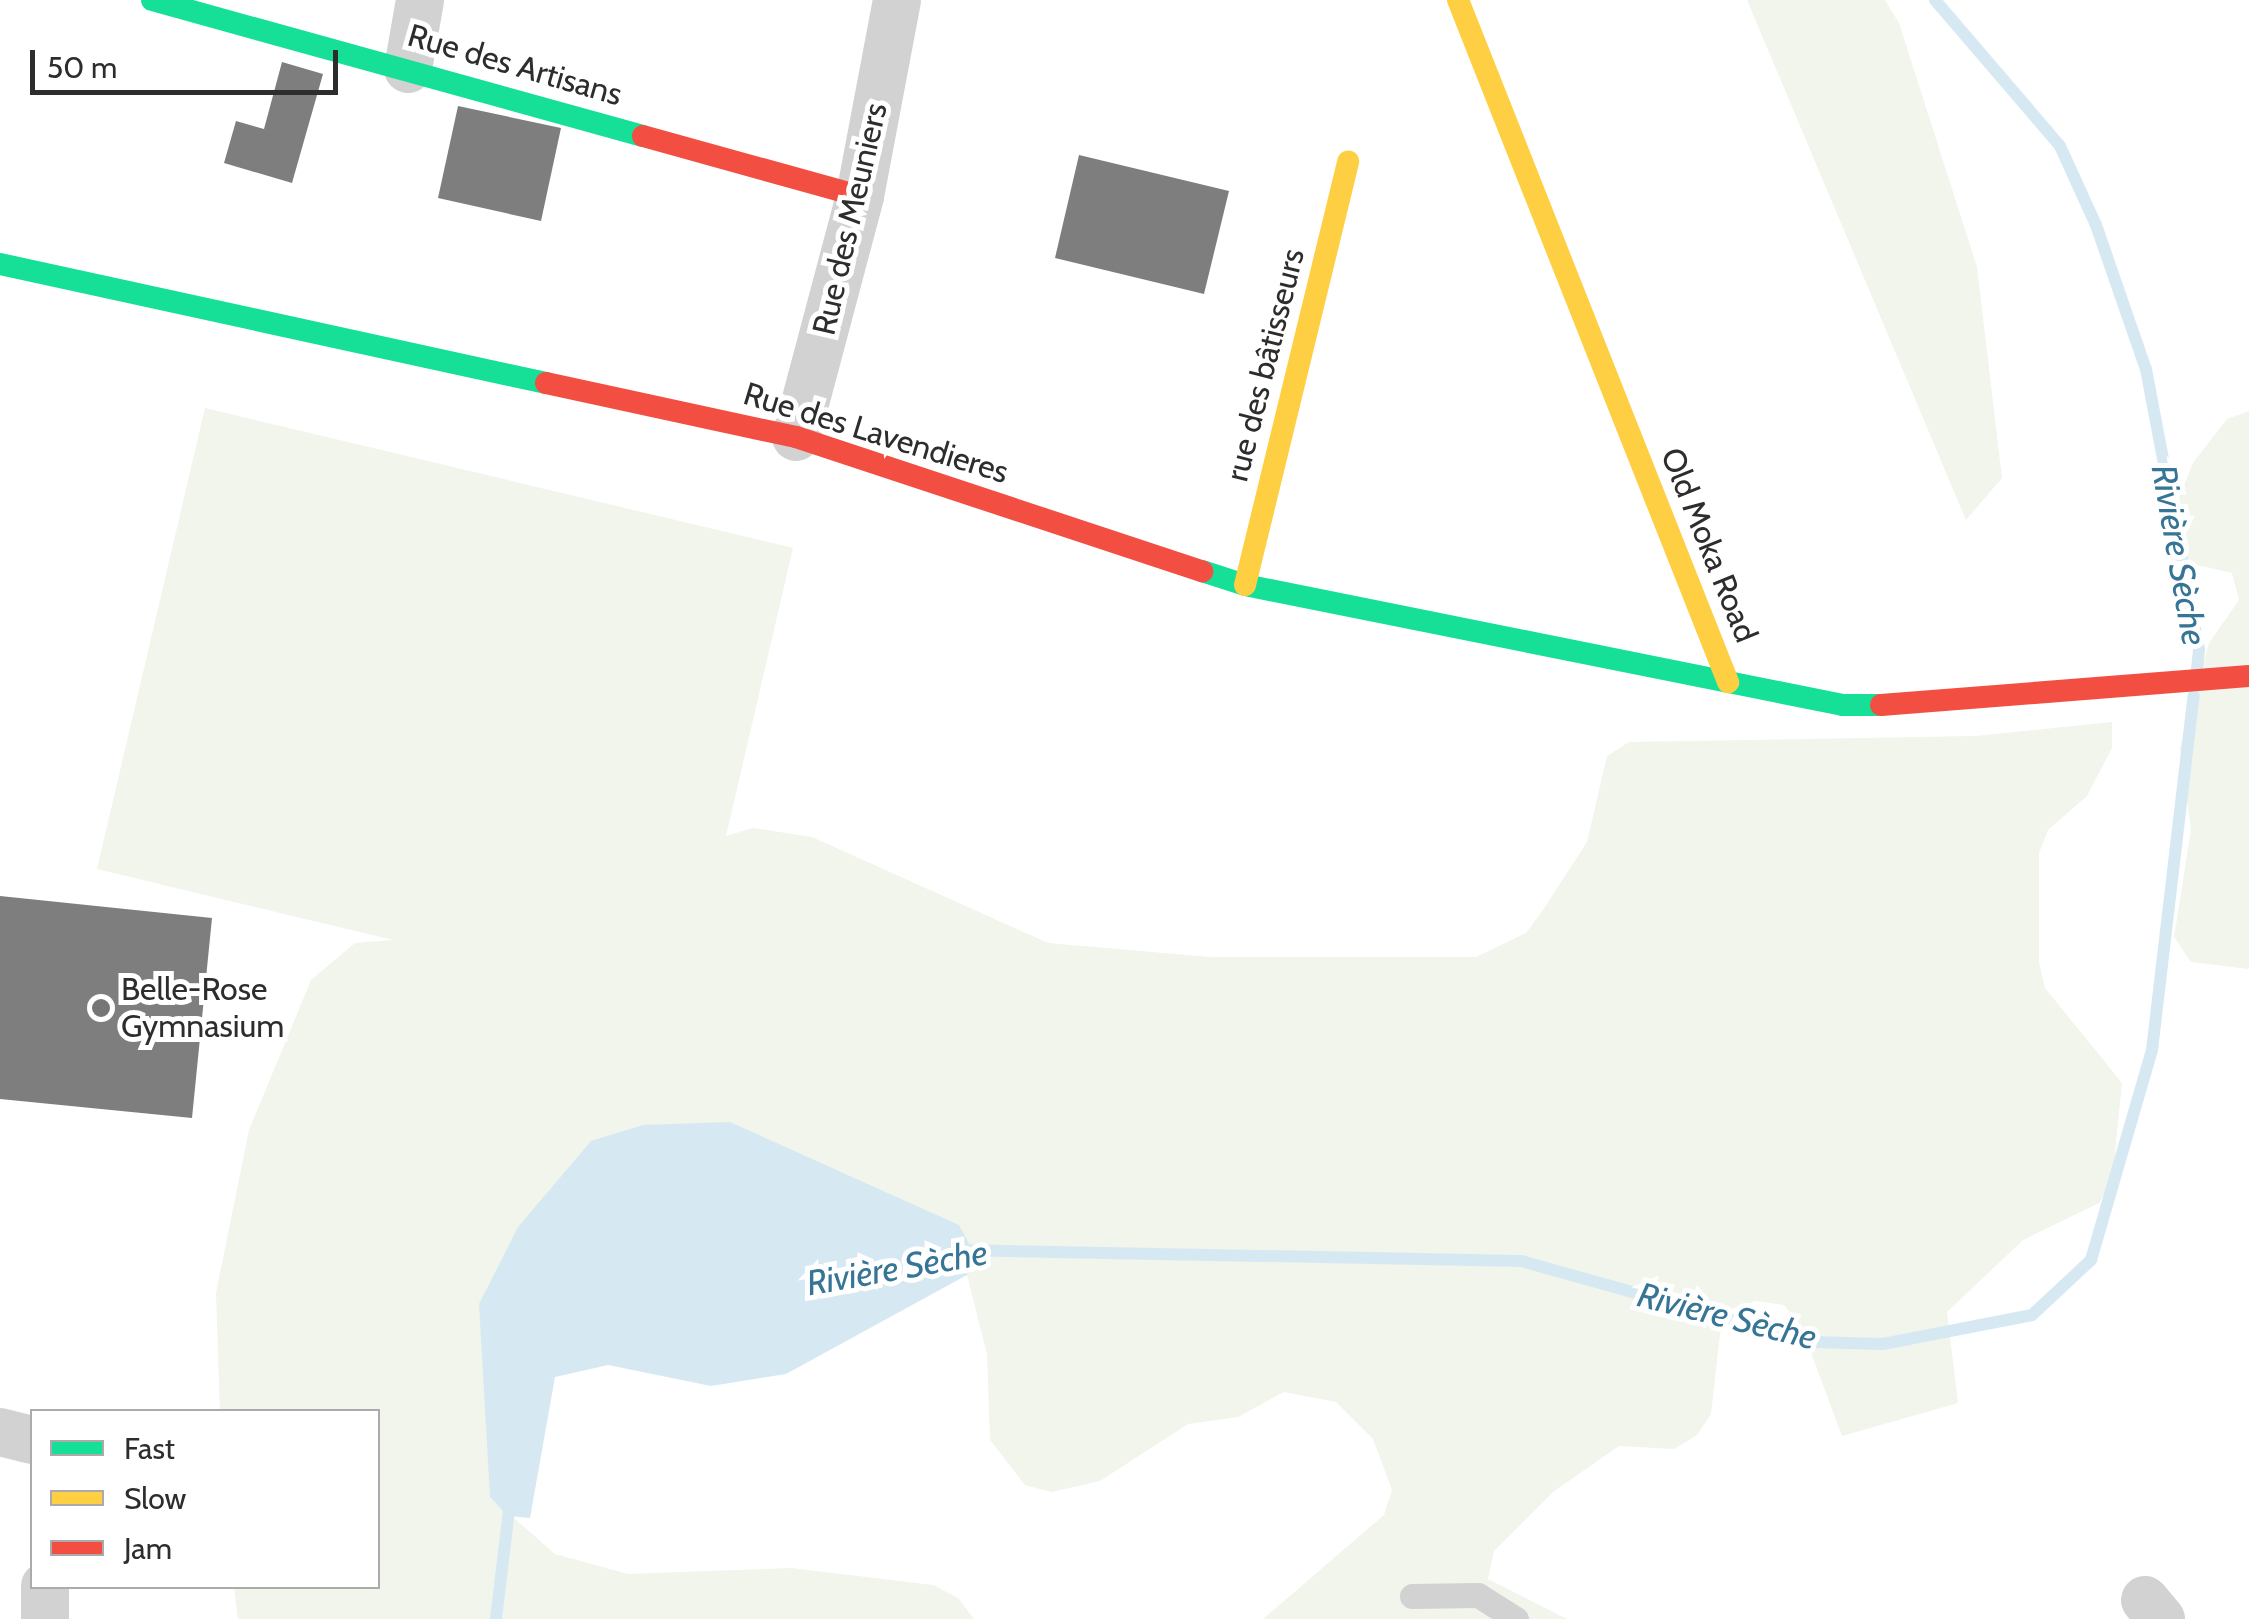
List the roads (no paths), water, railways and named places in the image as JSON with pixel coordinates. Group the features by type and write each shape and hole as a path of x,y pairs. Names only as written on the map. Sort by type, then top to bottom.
{"street":[{"name":"Rue des Artisans","path":"152,0 860,196"},
{"path":"408,68 420,0"},
{"name":"Rue des Meuniers","path":"796,437 860,196 897,0"},
{"name":"Old Moka Road","path":"1458,0 1728,682 1844,705 1914,705 2247,676"},
{"name":"rue des bâtisseurs","path":"1245,585 1348,161"},
{"name":"Rue des Lavendieres","path":"0,264 796,437 1245,585 1728,682"},
{"path":"0,1432 30,1440"},
{"path":"44,1619 45,1589"}],"lane":[{"path":"1412,1596 1478,1595 1516,1619"}],"water":[{"path":"730,1122 959,1225 971,1247 967,1275 786,1374 711,1386 608,1365 555,1377 530,1518 508,1516 490,1497 479,1304 518,1227 591,1141 643,1125"}],"waterway":[{"name":"Rivière Sèche","path":"1935,0 2060,146 2096,225 2146,369 2199,650 2197,670"},
{"name":"Rivière Sèche","path":"958,1250 1521,1261 1811,1342 1883,1344 2032,1315 2091,1260 2152,1050 2194,695"},
{"name":"Rivière Sèche","path":"496,1619 510,1501"}],"place":[{"name":"Belle-Rose Gymnasium","path":"101,1008"}]}
